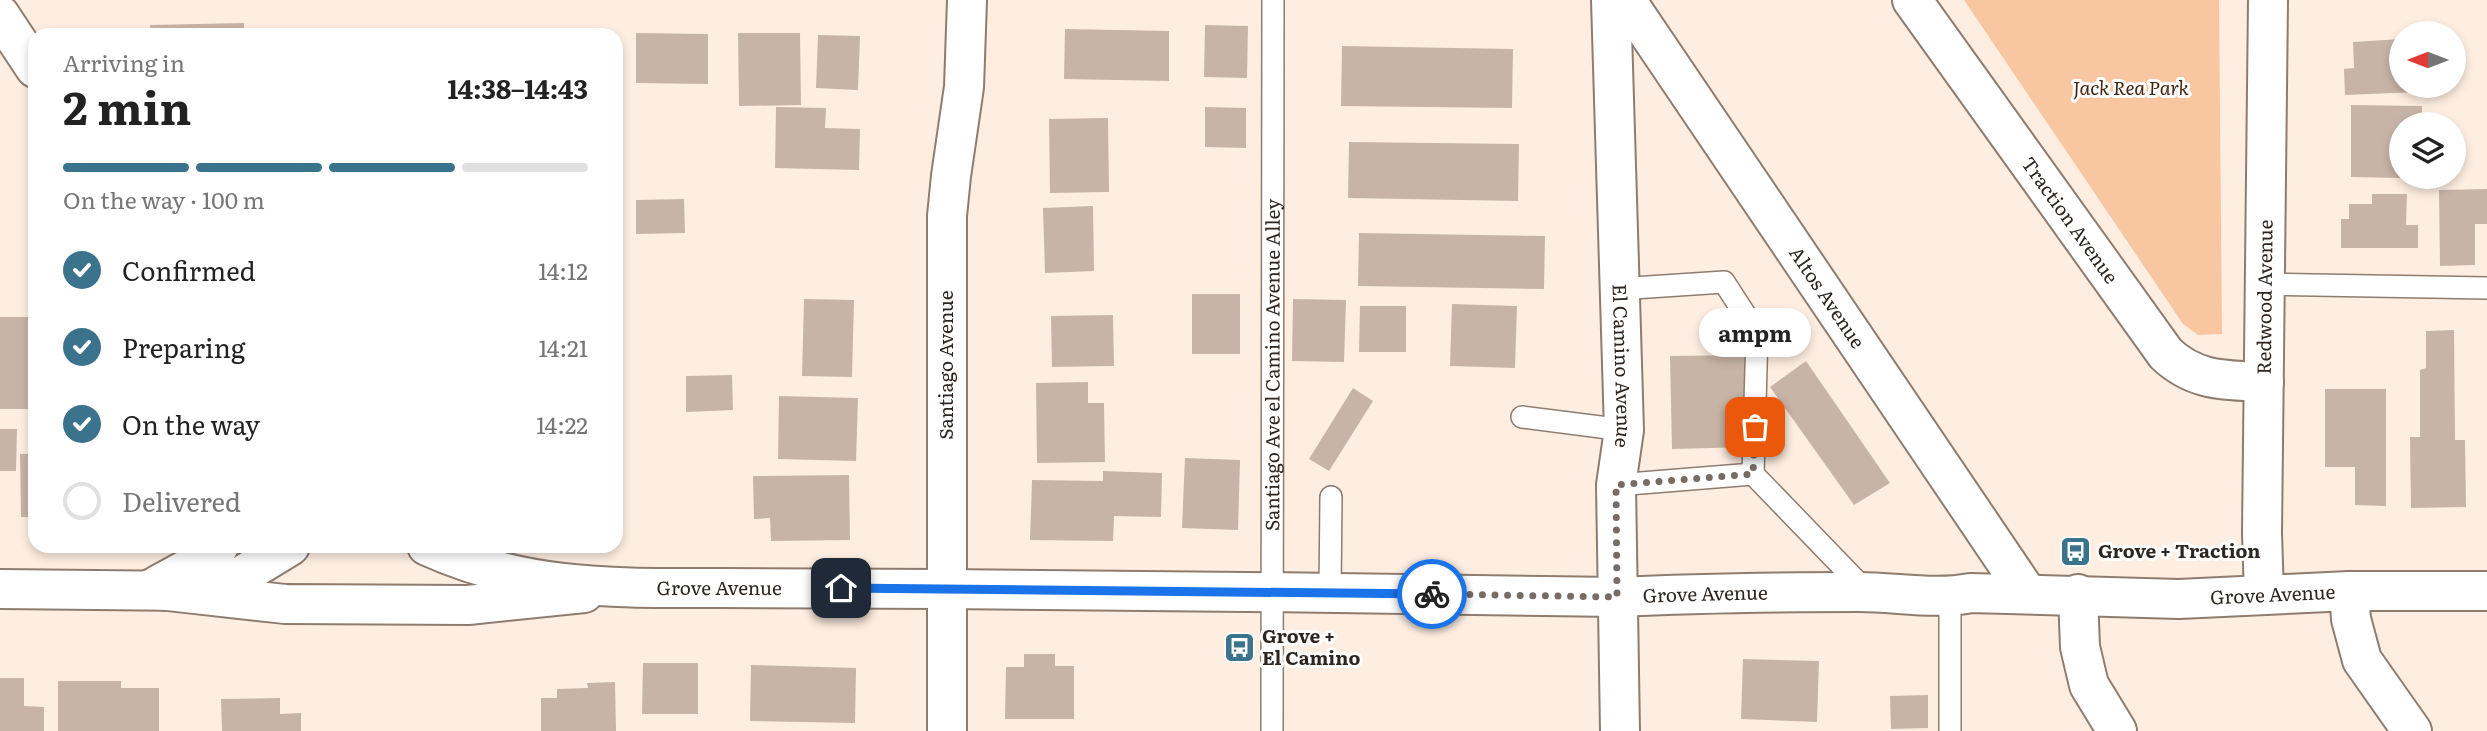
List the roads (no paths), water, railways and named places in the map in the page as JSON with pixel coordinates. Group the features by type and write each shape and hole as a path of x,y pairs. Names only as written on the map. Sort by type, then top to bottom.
{"street":[{"name":"Santiago Avenue","path":"947,731 947,216 964,86 967,0"},
{"name":"El Camino Avenue","path":"1611,0 1624,430 1616,485 1620,731"},
{"name":"Altos Avenue","path":"1626,0 2027,593"},
{"name":"Traction Avenue","path":"1912,0 2166,354 2180,367 2196,374 2224,380 2264,382"},
{"name":"Redwood Avenue","path":"2264,595 2262,533 2268,0"},
{"path":"0,15 28,57"},
{"path":"150,589 214,553"},
{"name":"Grove Avenue","path":"0,589 189,591 241,576 279,553"},
{"name":"Grove Avenue","path":"442,553 499,573 545,582 630,588 1330,592 1617,597 1713,592 1867,592 1950,597 1971,593 2027,593 2179,598 2349,591 2487,591"},
{"name":"Grove Avenue","path":"150,589 285,604 468,605 630,588"},
{"path":"2349,591 2351,619 2362,660 2412,731"},
{"path":"2078,594 2080,647 2088,685 2117,731"}],"lane":[{"name":"Santiago Ave el Camino Avenue Alley","path":"1272,731 1273,0"},
{"path":"1618,289 1724,282 1757,333 1753,474 1867,592"},
{"path":"2265,284 2487,288"},
{"path":"1521,417 1624,430"},
{"path":"1616,485 1753,474"},
{"path":"1330,592 1331,497"},
{"path":"1950,597 1950,731"}],"place":[{"name":"ampm","path":"1755,427"},
{"name":"Grove + Traction","path":"2075,551"},
{"name":"Grove + El Camino","path":"1239,647"}],"park label":[{"name":"Jack Rea Park","path":"2131,88"}]}
